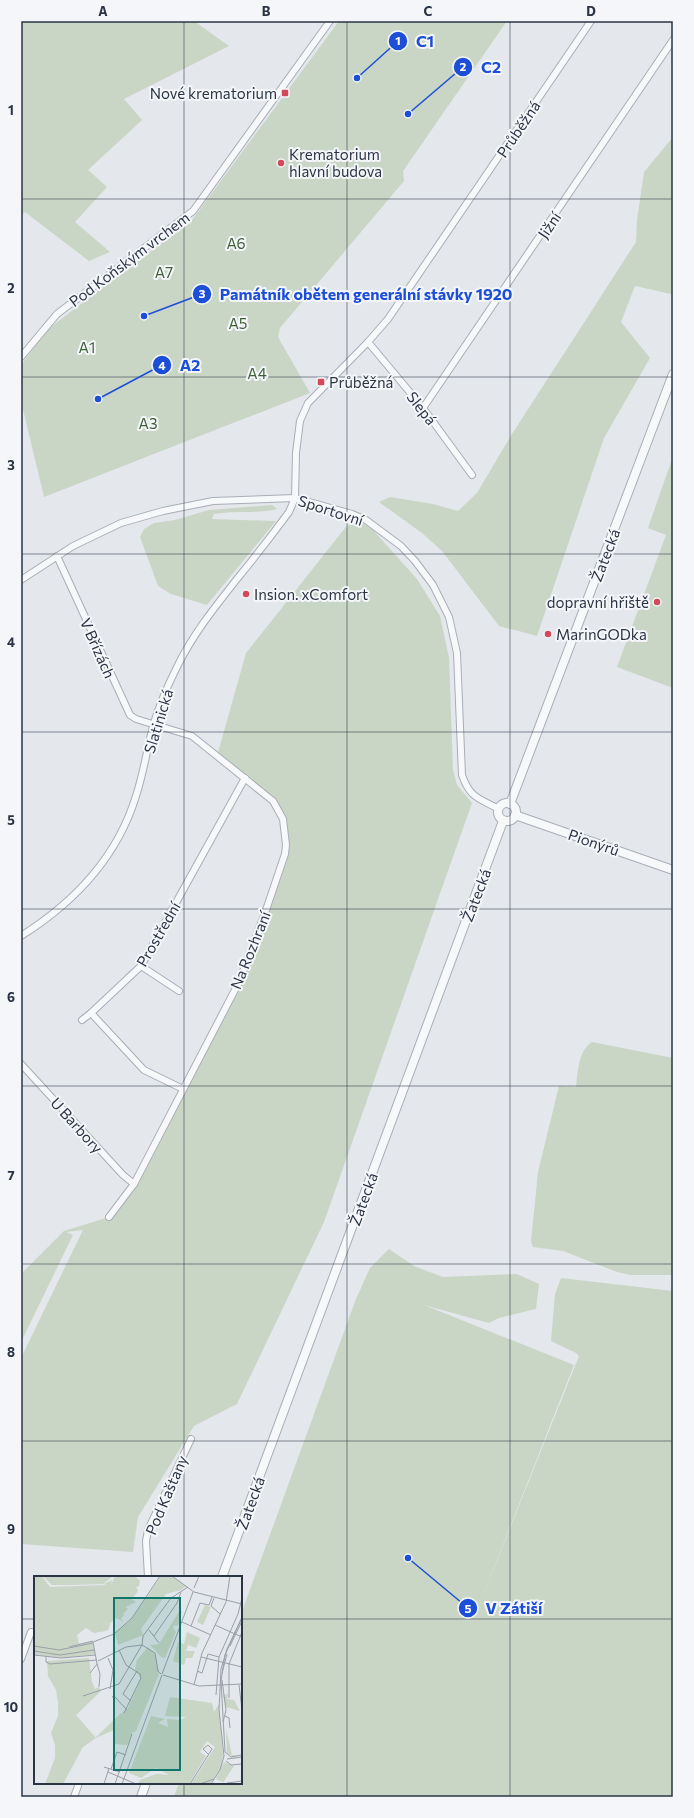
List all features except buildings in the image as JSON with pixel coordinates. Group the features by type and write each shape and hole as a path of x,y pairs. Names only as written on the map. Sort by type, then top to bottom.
{"street":[{"name":"Pod Koňským vrchem","path":"21,356 57,314 193,211 293,79 330,21"},
{"name":"Průběžná","path":"295,498 296,453 300,421 308,403 368,342 388,319 591,21"},
{"name":"Jižní","path":"423,408 668,51 673,40"},
{"name":"Slepá","path":"368,342 423,408 472,475"},
{"name":"Žatecká","path":"510,804 673,374"},
{"name":"Sportovní","path":"21,580 73,546 121,523 163,511 214,501 295,498 352,514 366,520 401,546 433,584 449,617 457,653 462,775 466,787 473,796 499,808"},
{"name":"Slatinická","path":"21,936 53,915 75,896 93,876 109,853 124,828 136,797 161,701 188,646 203,624 289,512 295,498"},
{"name":"V Břízách","path":"57,556 130,715 136,719 154,724"},
{"name":"Na Rozhraní","path":"109,1217 134,1184 239,982 265,914 285,854 286,845 283,819 273,801 192,736 154,724"},
{"name":"Prostřední","path":"82,1020 141,966 245,778"},
{"path":"505,803 510,804 515,807 515,815 510,821 503,821 498,814 499,808 505,803"},
{"name":"Pionýrů","path":"515,815 673,870"},
{"name":"Žatecká","path":"222,1576 503,821"},
{"path":"141,966 179,991"},
{"path":"90,1013 144,1070 183,1089"},
{"name":"U Barbory","path":"21,1064 123,1175 134,1184"},
{"name":"Pod Kaštany","path":"148,1576 146,1541 148,1530 191,1439"},
{"path":"21,1658 31,1632 34,1633"},
{"path":"74,1797 79,1784"},
{"path":"141,1797 146,1784"}],"green space":[{"path":"21,21 194,21 229,46 124,99 142,120 88,170 107,187 75,222 110,252 89,261 25,212 21,215"},
{"path":"339,21 507,21 403,171 404,181 280,328 278,337 310,393 44,497 21,401 21,365 48,329 192,220"},
{"path":"673,137 673,288 671,294 635,286 621,322 650,358 604,438 537,636 499,626 442,551 422,533 379,502 390,497 433,504 458,511 477,493 512,434 636,242 637,220 644,172"},
{"name":"dopravní hřiště","path":"671,462 673,463 673,688 617,667 666,535 648,528"},
{"path":"272,505 277,509 214,514 212,519 276,521 207,605 171,594 158,586 140,537 144,529 154,523 175,520 209,510"},
{"path":"357,519 373,530 417,579 440,616 449,658 453,770 457,785 472,803 324,1222 237,1404 194,1426 138,1517 133,1552 21,1544 21,1358 83,1230 66,1232 73,1235 21,1342 21,1274 64,1231 109,1217 134,1184 239,982 285,854 284,823 270,799 217,756 246,653 345,528"},
{"path":"592,1042 673,1058 673,1275 631,1275 617,1272 563,1251 533,1247 531,1241 538,1172 559,1086 576,1087 581,1056 587,1046"},
{"path":"389,1249 414,1266 443,1277 517,1274 539,1284 536,1309 499,1318 489,1323 424,1305 574,1365 476,1613 579,1356 576,1353 551,1341 555,1294 561,1278 673,1291 673,1797 174,1797 179,1784 242,1784 242,1611 356,1299 370,1268"}],"place":[{"name":"C1","path":"357,78"},
{"name":"Nové krematorium","path":"285,93"},
{"name":"C2","path":"408,114"},
{"name":"Krematorium hlavní budova","path":"281,163"},
{"name":"Památník obětem generální stávky 1920","path":"144,316"},
{"name":"Průběžná","path":"321,382"},
{"name":"A2","path":"98,399"},
{"name":"Insion. xComfort","path":"246,594"},
{"name":"dopravní hřiště","path":"657,602"},
{"name":"MarinGODka","path":"548,634"},
{"name":"V Zátiší","path":"408,1558"}],"park label":[{"name":"A6","path":"236,243"},
{"name":"A7","path":"164,272"},
{"name":"A5","path":"238,323"},
{"name":"A1","path":"87,347"},
{"name":"A4","path":"257,373"},
{"name":"A3","path":"148,423"}]}
